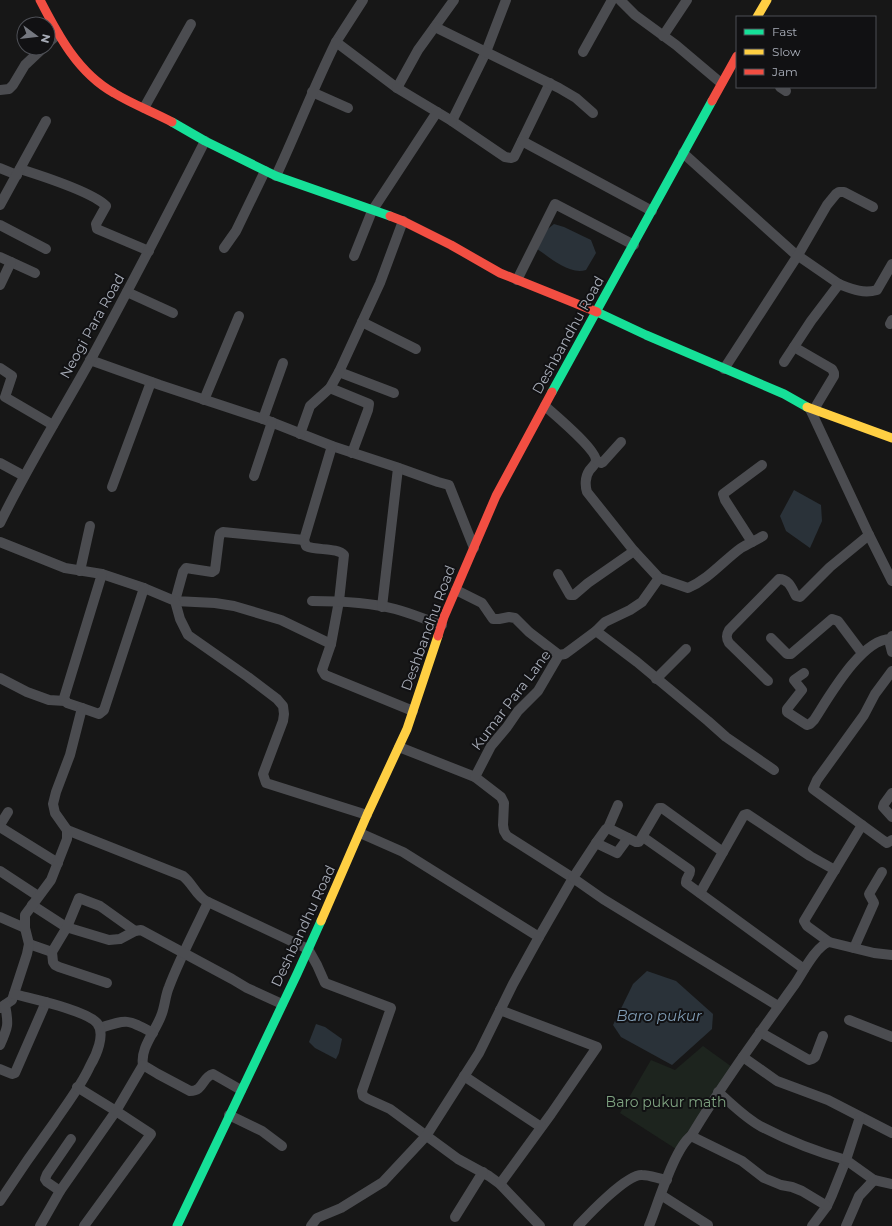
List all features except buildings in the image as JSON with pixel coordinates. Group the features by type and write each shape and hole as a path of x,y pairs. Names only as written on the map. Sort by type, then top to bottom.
{"street":[{"path":"40,0 58,34 82,67 98,82 113,93 171,121 205,141 276,176 403,221 451,245 500,273 596,312 724,370 784,394 812,410 892,438"},
{"path":"276,176 312,92 336,42 363,0"},
{"path":"397,88 418,50 454,0"},
{"path":"452,121 486,52 506,0"},
{"path":"583,52 612,0"},
{"path":"620,0 635,15 721,83"},
{"path":"663,36 687,0"},
{"path":"759,16 767,0"},
{"path":"144,108 191,24"},
{"path":"435,27 550,83 576,98 593,113"},
{"path":"336,42 397,88 452,121 508,158 514,157 550,83"},
{"path":"0,90 9,89 26,65 35,56"},
{"name":"Deshbandhu Road","path":"177,1226 308,949 367,815 399,747 413,711 442,625 496,496 721,83 736,59"},
{"path":"312,92 348,108"},
{"path":"354,256 372,211 437,112"},
{"path":"0,205 46,122"},
{"name":"Neogi Para Road","path":"0,523 24,476 127,292 205,141"},
{"path":"522,141 652,212"},
{"path":"683,153 798,255 839,284 860,292 871,292 877,290 892,264"},
{"path":"0,168 19,172 89,196 101,202 106,206 96,224 97,229 149,251"},
{"path":"224,248 236,231 265,171"},
{"path":"724,370 798,255 827,205 839,192 844,192 873,207"},
{"path":"517,280 555,204 634,245"},
{"path":"300,434 310,406 330,388 339,372 390,258 403,221"},
{"path":"0,225 46,249"},
{"path":"0,257 35,273"},
{"path":"0,285 11,262"},
{"path":"784,362 839,284"},
{"path":"127,292 173,313"},
{"path":"204,400 239,316"},
{"path":"362,322 416,349"},
{"path":"794,347 832,369 834,373 812,410"},
{"path":"90,360 267,421 352,453 449,485 474,548"},
{"path":"254,476 283,363"},
{"path":"0,368 12,376 2,401 53,425"},
{"path":"339,372 394,393"},
{"path":"112,487 151,382"},
{"path":"330,388 369,406 352,453"},
{"path":"545,406 577,435 593,452 596,460 595,464 587,473 585,488 587,492 634,551 659,578 688,588 696,585 712,574 741,548 763,536"},
{"path":"812,410 869,535 892,581"},
{"path":"596,460 603,462 621,442"},
{"path":"332,446 304,540 306,546 339,552 344,555 339,601 331,644 322,670 325,675 413,711"},
{"path":"0,463 24,476"},
{"path":"752,542 725,500 723,494 762,465"},
{"path":"382,607 398,468"},
{"path":"80,571 90,526"},
{"path":"304,540 223,532 220,534 219,538 215,570 212,572 186,568 183,572 175,600 180,619 188,635 248,677 277,699 282,706 284,714 283,721 263,774 266,783 367,815"},
{"path":"768,681 730,643 727,639 729,630 779,579 787,581 796,596 800,597 830,567 869,535"},
{"path":"0,542 49,563 65,568 102,574 175,600 234,606 281,620 331,644"},
{"path":"558,574 570,594 574,595 588,583 634,551"},
{"path":"65,701 64,698 102,574"},
{"name":"Kumar Para Lane","path":"475,777 490,746 507,727 518,711 538,691 559,655 565,654 596,631 605,622 630,610 642,602 659,578"},
{"path":"0,678 27,692 49,700 65,701 99,714 104,710 144,588"},
{"path":"456,590 482,603 493,619 509,617 515,618 559,655"},
{"path":"312,601 339,601 395,609 442,625"},
{"path":"771,638 787,654 791,654 832,619 838,621 862,653"},
{"path":"596,631 637,662 726,737 774,770"},
{"path":"804,672 794,680 802,690 787,709 787,712 807,725 814,720 862,653 880,640 891,638 890,644 892,652"},
{"path":"656,678 686,649"},
{"path":"892,672 875,694 864,716 814,786 814,789 817,792 884,841 887,843 892,840"},
{"path":"82,708 70,755 53,804 55,813 67,830 183,876 189,881 202,898 208,902 308,949 325,984 391,1008 362,1091 363,1096 390,1109 458,1159 483,1172 500,1184 517,1200 536,1225"},
{"path":"399,747 475,777 501,797 504,803 503,825 507,836 603,899 778,1006"},
{"path":"892,793 884,804 883,808 892,817"},
{"path":"311,1226 317,1218 341,1208 383,1182 426,1136 479,1053 512,984 573,878 596,843 608,828 618,805"},
{"path":"608,828 638,843 643,837 659,808 662,808 723,852"},
{"path":"8,812 0,826 58,863"},
{"path":"700,893 744,815 748,814 810,856 835,870"},
{"path":"862,825 804,921 807,926 829,942 874,953 892,955"},
{"path":"0,1045 8,1028 8,1019 3,1006 12,1000 29,944 25,928 25,914 51,880 67,839 67,830"},
{"path":"360,833 403,852 539,937"},
{"path":"643,837 690,870 686,883 804,968"},
{"path":"596,843 617,853 628,838"},
{"path":"0,871 38,896"},
{"path":"854,948 874,903 869,894 882,872"},
{"path":"107,983 59,967 53,962 52,952 68,927 80,898 100,906 135,931"},
{"path":"40,1226 60,1191 116,1112 143,1065 142,1058 144,1051 160,1017 169,987 208,902"},
{"path":"32,905 77,931 114,941 135,931 141,930 247,988 282,1004"},
{"path":"0,917 25,928"},
{"path":"649,1226 672,1165 685,1141 691,1136 718,1092 804,968 822,945 829,942"},
{"path":"29,944 52,952"},
{"path":"0,1201 90,1067 101,1035 100,1028 96,1022 82,1014 46,1002 14,994"},
{"path":"0,1069 12,1074 15,1073 46,1002"},
{"path":"500,1010 597,1047 500,1184"},
{"path":"849,1020 892,1037"},
{"path":"100,1028 121,1021 128,1021 152,1033"},
{"path":"760,1032 809,1060 815,1057 823,1036"},
{"path":"743,1057 777,1081 828,1100 892,1133"},
{"path":"143,1065 190,1091 199,1089 209,1076 213,1074 241,1090"},
{"path":"464,1076 541,1127"},
{"path":"77,1087 151,1134 84,1226"},
{"path":"718,1092 739,1111 761,1126 811,1149 846,1160 874,1180 892,1184"},
{"path":"229,1115 262,1131 282,1146"},
{"path":"812,1226 827,1206 832,1195 846,1160 860,1116"},
{"path":"691,1136 742,1161 764,1178 802,1191 827,1206"},
{"path":"60,1191 45,1179 71,1139"},
{"path":"455,1217 483,1172"},
{"path":"578,1226 590,1212 634,1176 642,1175 667,1180"},
{"path":"846,1226 859,1196 874,1180"},
{"path":"661,1195 708,1224"}],"green space":[{"name":"Baro pukur math","path":"703,1046 732,1067 676,1149 620,1113 651,1060 675,1070"}],"water":[{"path":"554,224 564,227 591,240 596,253 586,270 573,270 560,265 537,249 544,232"},
{"path":"794,490 821,505 822,521 810,548 786,531 780,516"},
{"name":"Baro pukur","path":"647,971 676,981 713,1014 712,1029 672,1065 621,1037 613,1025 633,984"},
{"path":"316,1024 325,1027 342,1039 336,1059 315,1048 309,1042"}],"traffic: fast":[{"path":"552,392 712,101"},
{"path":"172,122 205,141 276,176 390,216"},
{"path":"597,312 646,335 784,394 807,407"},
{"path":"177,1226 321,921"}],"traffic: slow":[{"path":"758,16 767,0"},
{"path":"807,407 892,438"},
{"path":"321,921 367,815 407,729 438,636"}],"traffic: jam":[{"path":"40,0 62,40 70,52 90,75 101,85 121,97 172,122"},
{"path":"712,101 736,58"},
{"path":"390,216 451,245 500,273 597,312"},
{"path":"438,636 444,617 496,496 552,392"}]}
